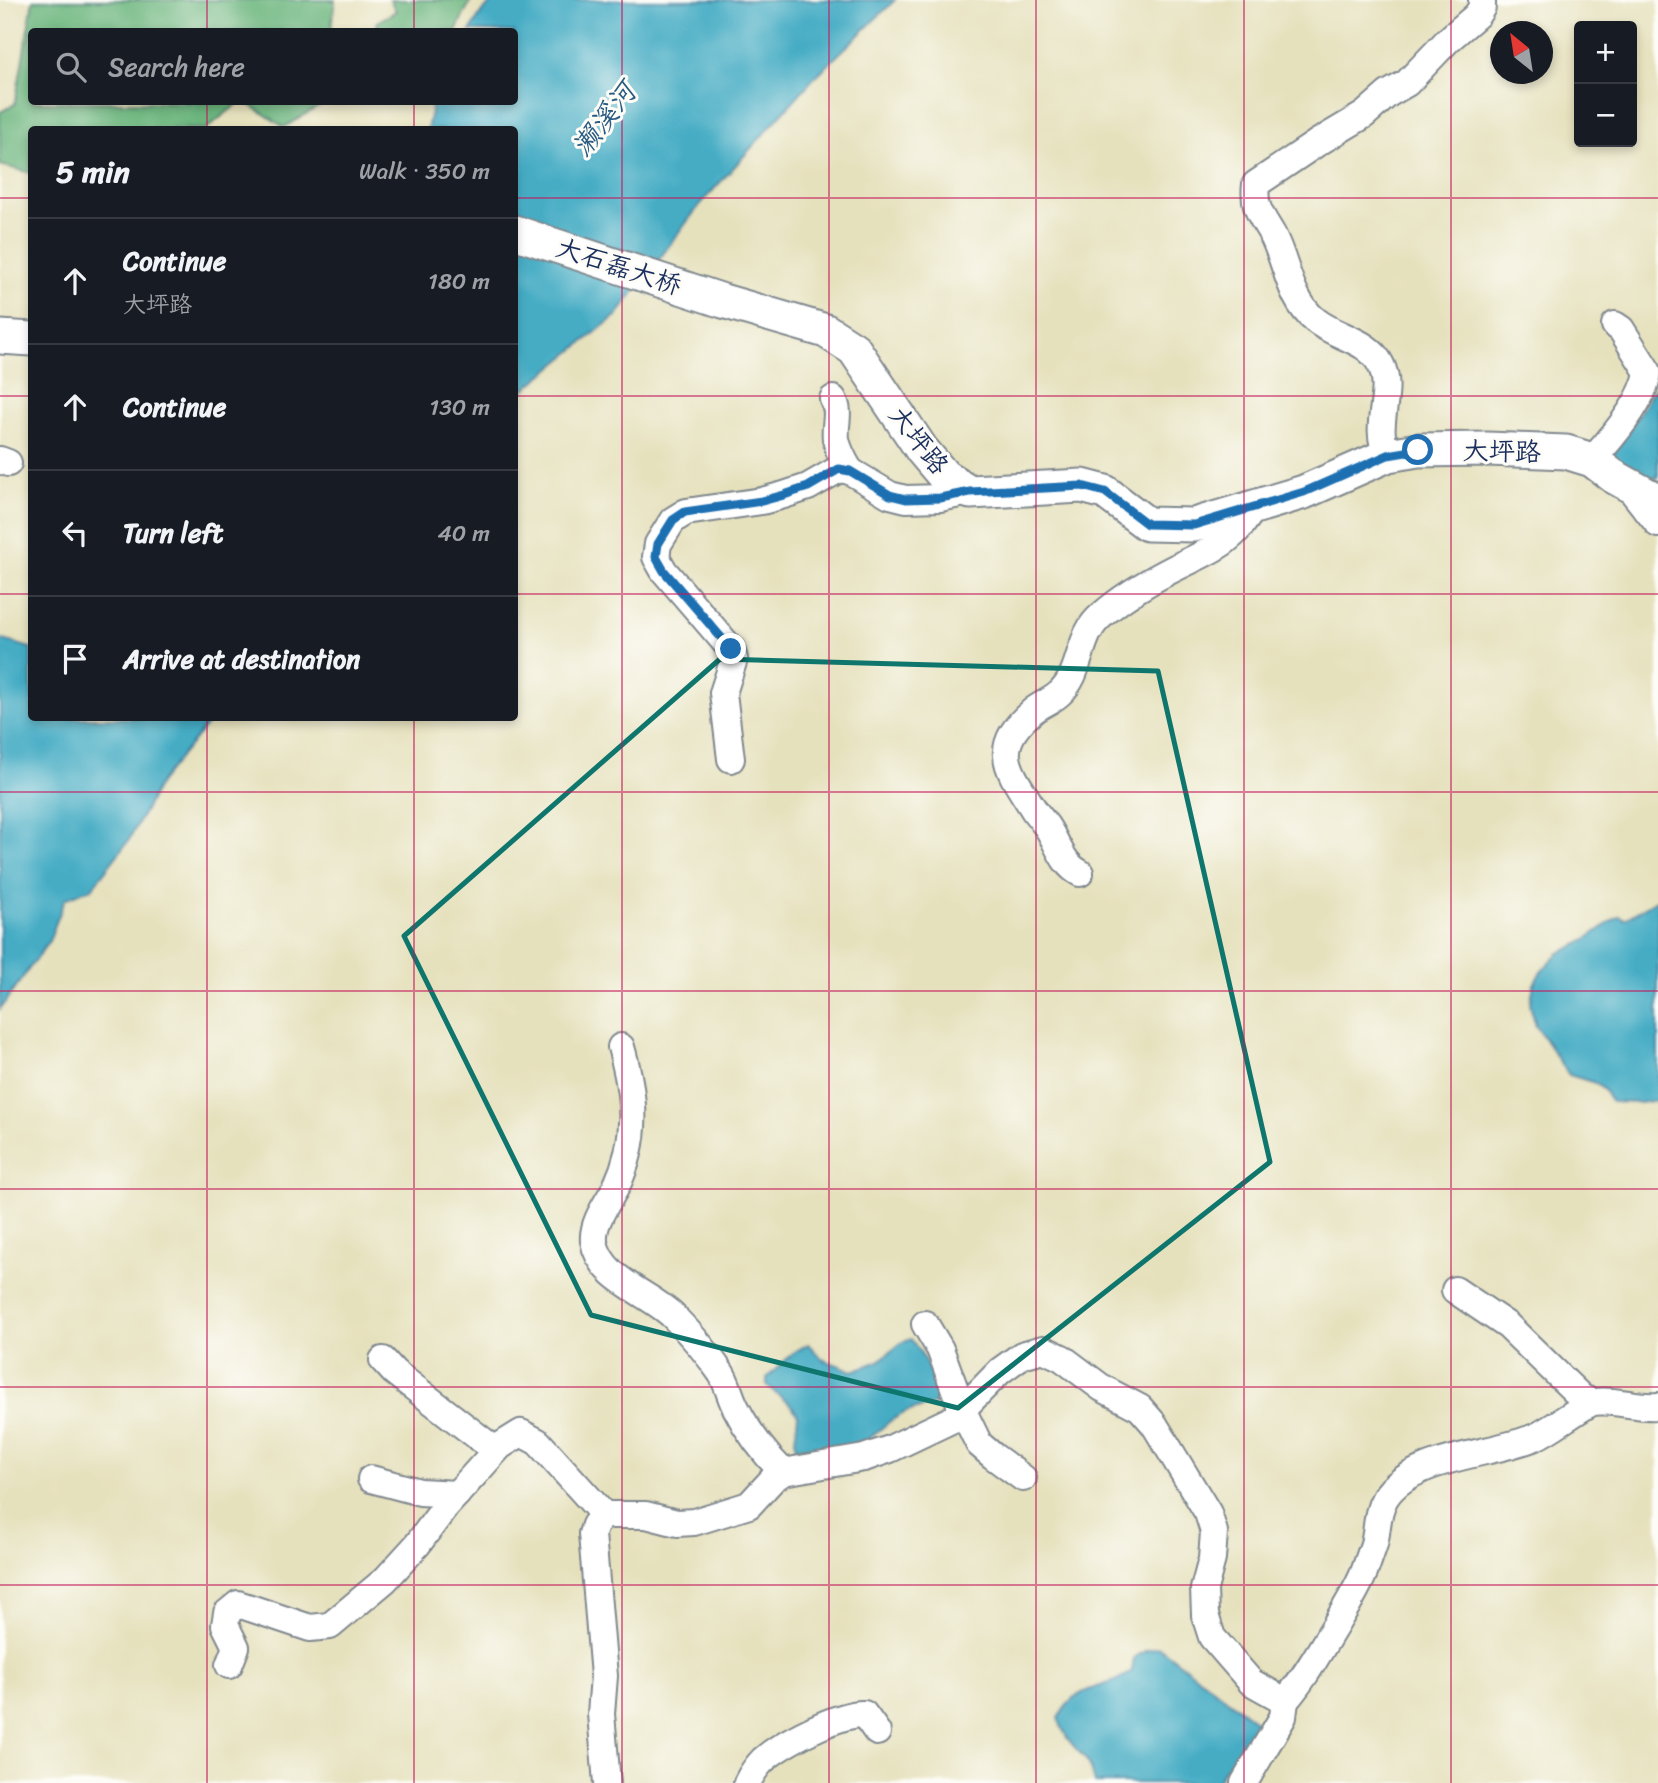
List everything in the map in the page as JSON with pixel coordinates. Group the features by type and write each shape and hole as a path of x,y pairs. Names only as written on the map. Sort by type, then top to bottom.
{"main road":[{"name":"大石磊大桥","path":"518,233 723,301"},
{"name":"大坪路","path":"723,301 826,331 854,349 922,450 944,476 970,492 1082,486 1105,492 1147,524 1194,525 1304,492 1388,455 1418,450 1487,449 1566,452 1592,460 1658,501"}],"street":[{"path":"1388,455 1382,444 1380,428 1386,380 1382,367 1358,342 1329,330 1306,311 1297,299 1273,235 1257,206 1256,184 1364,115 1388,94 1407,83 1448,40 1477,15 1482,7 1482,0"},
{"path":"1592,460 1628,414 1647,382 1648,372 1615,325"},
{"path":"833,399 838,408 838,447 850,471"},
{"path":"731,759 723,693 734,659 731,649 664,571 656,557 658,544 673,520 685,512 762,501 808,487 839,469 850,471 890,495 906,499 940,498 970,492"},
{"path":"1627,484 1658,524"},
{"path":"1080,873 1070,868 1010,773 1007,758 1010,738 1035,709 1062,692 1072,676 1091,626 1102,615 1168,571 1216,549 1240,529 1255,506"},
{"path":"621,1047 634,1105 632,1133 626,1163 593,1238 598,1253 604,1265 672,1316 696,1343 722,1374 736,1407 762,1452 783,1472"},
{"path":"1455,1290 1508,1326 1582,1398 1592,1402 1658,1406"},
{"path":"925,1324 940,1349 962,1409 979,1444 1023,1478"},
{"path":"229,1665 236,1647 225,1625 227,1613 238,1604 310,1628 330,1626 384,1580 417,1545 495,1450 521,1433 538,1442 604,1515 646,1515 677,1523 694,1522 749,1505 783,1472 864,1458 890,1449 953,1419 1000,1371 1022,1355 1043,1349 1062,1358 1102,1388 1140,1408 1154,1424 1208,1513 1214,1532 1212,1559 1204,1589 1205,1615 1212,1637 1251,1682 1285,1701"},
{"path":"383,1360 394,1372 495,1450"},
{"path":"1244,1783 1283,1717 1285,1701 1303,1680 1364,1573 1374,1543 1377,1518 1386,1497 1400,1483 1427,1467 1515,1445 1570,1417 1592,1402"},
{"path":"371,1479 421,1492 457,1493"},
{"path":"604,1515 595,1525 592,1534 604,1676 601,1714 607,1783"},
{"path":"747,1783 762,1761 768,1757 824,1725 851,1714 864,1714 877,1732"}],"highlighted area":[{"path":"720,659 1158,671 1270,1162 958,1408 591,1315 404,936"}],"green space":[{"path":"33,0 335,0 331,28 28,28"},
{"path":"390,0 471,0 457,28 378,28 377,22 396,11"},
{"path":"28,29 28,105 236,105 210,126 28,126 28,172 0,165 0,112 15,104"},
{"path":"251,105 321,105 286,126"}],"water":[{"name":"濑溪河","path":"493,0 895,0 813,79 699,206 617,315 518,395 518,126 428,126 432,105 518,105 518,28 472,28"},
{"path":"1658,383 1658,478 1646,478 1611,458"},
{"path":"0,639 28,647 28,721 210,721 160,782 129,840 92,888 65,899 49,941 0,1009"},
{"path":"1658,899 1658,1100 1640,1103 1612,1102 1595,1083 1569,1075 1536,1026 1530,1005 1534,984 1540,973 1559,953 1581,943 1619,916 1625,919"},
{"path":"911,1339 921,1353 944,1401 906,1412 890,1421 865,1442 806,1455 796,1451 798,1415 791,1405 767,1386 767,1378 793,1353 808,1344 822,1359 853,1371 879,1361 901,1343"},
{"path":"1159,1647 1259,1724 1216,1783 1095,1783 1089,1765 1067,1738 1058,1718 1066,1706 1083,1692 1121,1678 1132,1671 1134,1658"}],"route":[{"path":"731,649 664,571 656,557 658,544 664,533 673,520 685,512 762,501 784,495 808,487 839,469 864,478 890,495 906,499 940,498 970,492 1082,486 1105,492 1147,524 1194,525 1304,492 1388,455 1418,450"}]}
